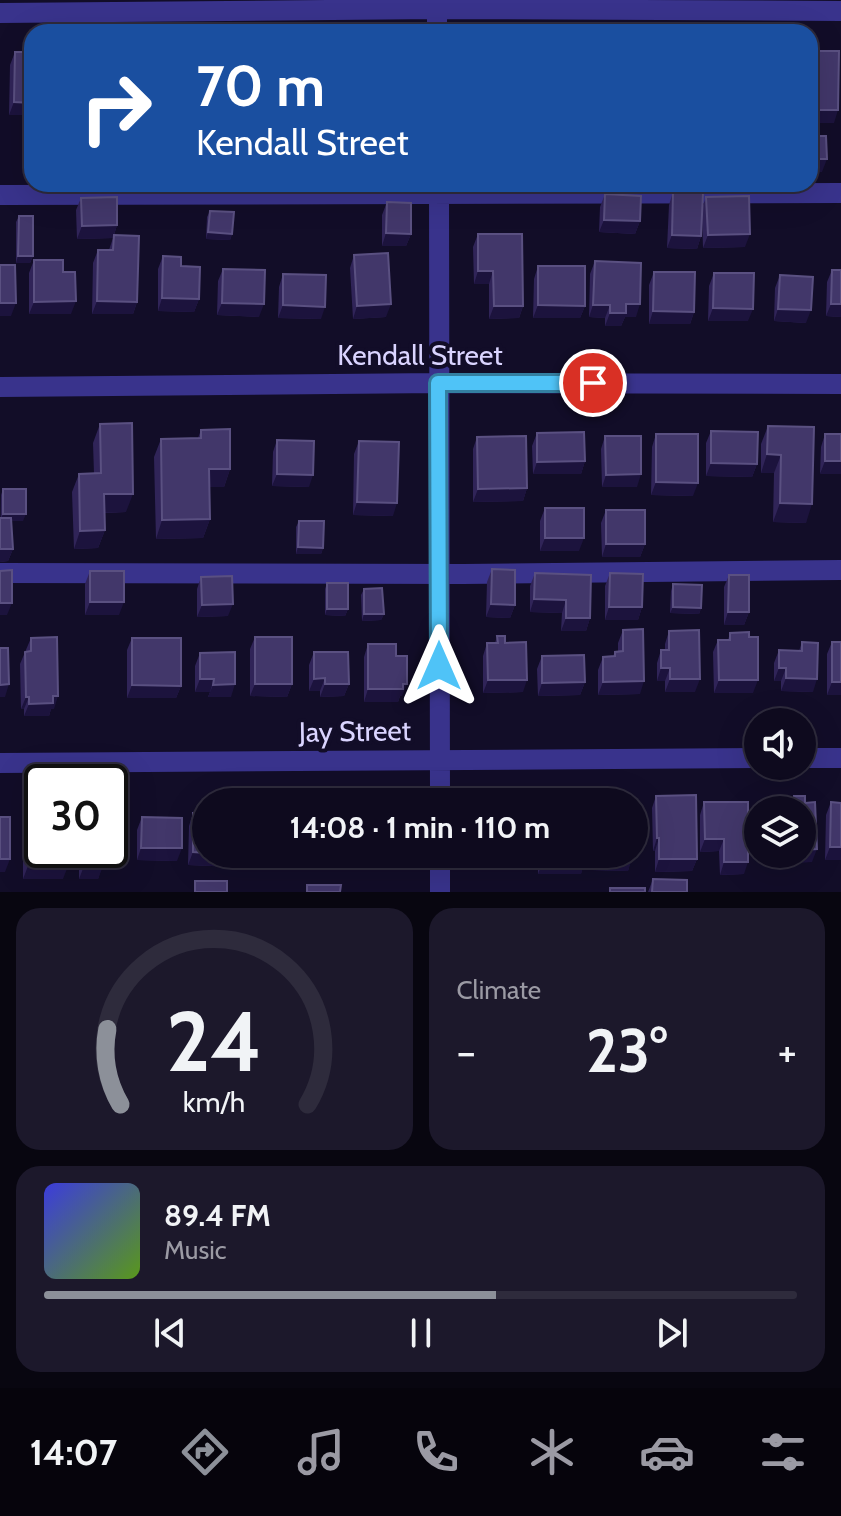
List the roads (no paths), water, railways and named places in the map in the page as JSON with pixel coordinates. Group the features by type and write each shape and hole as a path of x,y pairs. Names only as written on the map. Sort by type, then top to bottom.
{"street":[{"path":"0,13 437,5 841,11"},
{"path":"0,195 220,192"},
{"path":"439,192 440,788"},
{"path":"740,192 841,193"},
{"name":"Kendall Street","path":"0,387 438,383 841,384"},
{"path":"0,573 439,574 841,570"},
{"name":"Jay Street","path":"0,763 744,758"},
{"path":"816,758 841,758"},
{"path":"440,868 440,892"}]}
